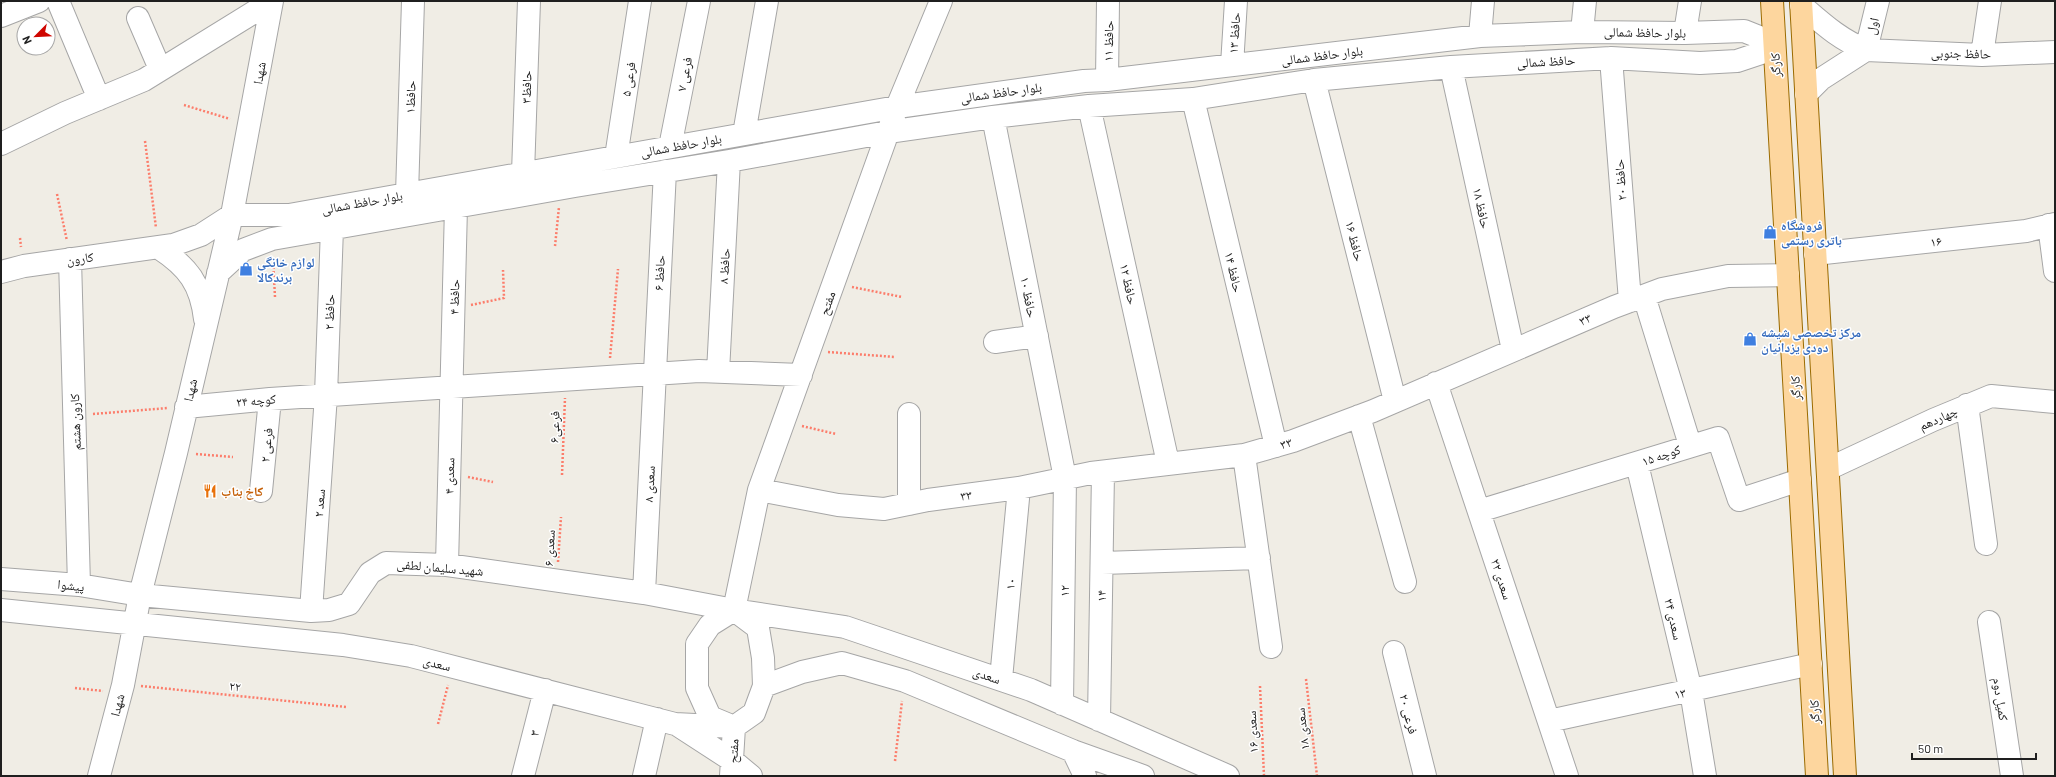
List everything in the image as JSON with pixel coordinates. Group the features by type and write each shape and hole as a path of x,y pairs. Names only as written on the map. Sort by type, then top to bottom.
{"main road":[{"name":"کارگر","path":"1772,1 1817,776"},
{"path":"1801,3 1845,776"}],"street":[{"path":"1,16 39,1"},
{"path":"58,1 99,99"},
{"path":"1,144 144,80 272,1"},
{"name":"شهدا","path":"99,776 122,688 140,595 176,453 232,215 272,1"},
{"name":"حافظ۱","path":"407,194 413,1"},
{"name":"حافظ۳","path":"524,173 529,1"},
{"name":"فرعی ۵","path":"616,157 640,1"},
{"name":"فرعی ۷","path":"670,147 699,1"},
{"path":"744,134 767,1"},
{"name":"مفتح","path":"734,610 759,490 888,132 940,1"},
{"name":"حافظ ۱۱","path":"1107,80 1108,1"},
{"name":"حافظ ۱۳","path":"1232,65 1236,1"},
{"path":"1480,36 1483,1"},
{"path":"1582,32 1585,1"},
{"path":"1684,33 1690,1"},
{"name":"اول","path":"1866,50 1878,1"},
{"path":"1982,55 1990,1"},
{"name":"حافظ جنوبی","path":"1801,3 1835,35 1850,44 1866,50 1982,55 2055,52"},
{"path":"138,18 160,69"},
{"name":"بلوار حافظ شمالی","path":"232,215 288,214 898,107 998,92 1480,36 1582,32 1684,33 1744,31 1774,43"},
{"name":"حافظ شمالی","path":"1314,80 1451,67 1611,58 1700,63 1737,61 1761,53 1774,43"},
{"path":"1806,94 1821,79 1866,50"},
{"name":"حافظ ۲۰","path":"1611,58 1637,299 1690,445"},
{"name":"حافظ ۱۸","path":"1451,67 1513,350"},
{"name":"بلوار حافظ شمالی","path":"218,273 243,250 272,238 560,188 729,161 888,132 993,117 1089,106 1193,98 1314,80"},
{"name":"حافظ ۱۶","path":"1314,80 1395,401"},
{"name":"حافظ ۱۴","path":"1193,98 1276,446"},
{"name":"حافظ ۱۲","path":"1089,106 1168,463"},
{"name":"حافظ ۱۰","path":"993,117 1065,478"},
{"name":"حافظ ۸","path":"718,372 729,161"},
{"name":"حافظ ۶","path":"654,374 665,171"},
{"name":"حافظ ۴","path":"452,387 456,206"},
{"name":"کارون","path":"1,272 24,266 70,259 159,248 201,235 232,215"},
{"path":"2052,225 2055,271"},
{"name":"۱۶","path":"1815,254 2026,231 2052,225"},
{"name":"حافظ ۲","path":"326,395 332,228"},
{"path":"159,248 179,261 194,280 203,301 205,325"},
{"name":"کارون هشتم","path":"70,259 79,585"},
{"name":"۳۳","path":"759,490 853,506 884,509 1019,488 1065,478 1103,472 1244,455 1276,446 1359,416 1513,350 1662,289 1728,276 1788,275"},
{"path":"995,342 1037,336"},
{"name":"کوچه ۲۴","path":"186,407 326,395 654,374 718,372 801,375"},
{"name":"سعدی ۸","path":"644,594 654,374"},
{"name":"سعدی ۲۲","path":"1436,383 1480,511 1567,776"},
{"name":"سعدی ۴","path":"448,565 452,387"},
{"name":"سعد ۲","path":"311,611 326,395"},
{"name":"چهاردهم","path":"1828,469 1991,396 2055,402"},
{"name":"فرعی ۲","path":"261,491 270,399"},
{"path":"1968,405 1986,544"},
{"path":"909,414 909,504"},
{"path":"1359,416 1405,582"},
{"name":"کوچه ۱۵","path":"1480,511 1637,464 1690,445 1718,438 1739,500 1800,480"},
{"path":"1244,455 1271,647"},
{"name":"سعدی ۲۴","path":"1637,464 1691,691 1705,776"},
{"name":"۱۴","path":"1099,720 1103,472"},
{"name":"۱۲","path":"1062,704 1065,478"},
{"name":"۱۰","path":"1001,680 1019,488"},
{"path":"1102,563 1259,558"},
{"name":"شهید سلیمان لطفی","path":"140,595 311,611 329,610 349,604 370,573 386,563 448,565 644,594 734,610"},
{"name":"پیشوا","path":"1,579 79,585 140,595"},
{"path":"1,610 134,624"},
{"path":"734,610 758,628 763,658 764,686 754,713 734,727 710,717 697,688 697,644 710,624 734,610"},
{"name":"سعدی","path":"734,610 845,627 1001,680 1062,704 1228,776"},
{"name":"کمیل دوم","path":"1989,622 2012,776"},
{"name":"سعدی","path":"134,624 343,645 411,656 666,721 734,727"},
{"path":"842,663 845,627"},
{"name":"فرعی ۲۰","path":"1394,652 1425,776"},
{"path":"764,686 802,672 842,663 905,680 1072,751 1143,776"},
{"name":"۱۳","path":"1549,721 1811,664"},
{"name":"۳","path":"523,776 545,690"},
{"path":"644,776 666,721 732,768 751,776"},
{"name":"مفتح","path":"732,768 734,727"},
{"path":"1072,751 1085,776"}],"path":[{"path":"184,106 250,125"},
{"path":"145,141 159,248"},
{"path":"555,246 560,188"},
{"path":"57,194 70,259"},
{"path":"272,238 275,297"},
{"path":"608,377 618,269"},
{"path":"453,310 504,298 503,270"},
{"path":"834,284 902,297"},
{"path":"810,351 895,357"},
{"name":"فرعی۶","path":"562,475 566,380"},
{"path":"75,415 186,407"},
{"path":"784,422 836,434"},
{"path":"176,453 233,457"},
{"path":"449,473 493,482"},
{"name":"سعدی ۶","path":"557,581 560,517"},
{"path":"438,724 453,667"},
{"name":"سعدی ۱۸","path":"1306,679 1318,776"},
{"path":"895,761 905,680"},
{"name":"سعدی ۱۶","path":"1260,686 1264,776"},
{"name":"۲۲","path":"75,688 122,688 346,706"}],"place":[{"name":"فروشگاه باتری رستمی","path":"1770,232"},
{"name":"لوازم خانگی برندکالا","path":"246,269"},
{"name":"مرکز تخصصی شیشه دودی یزدانیان","path":"1750,339"},
{"name":"کاخ بناب","path":"210,491"}]}
